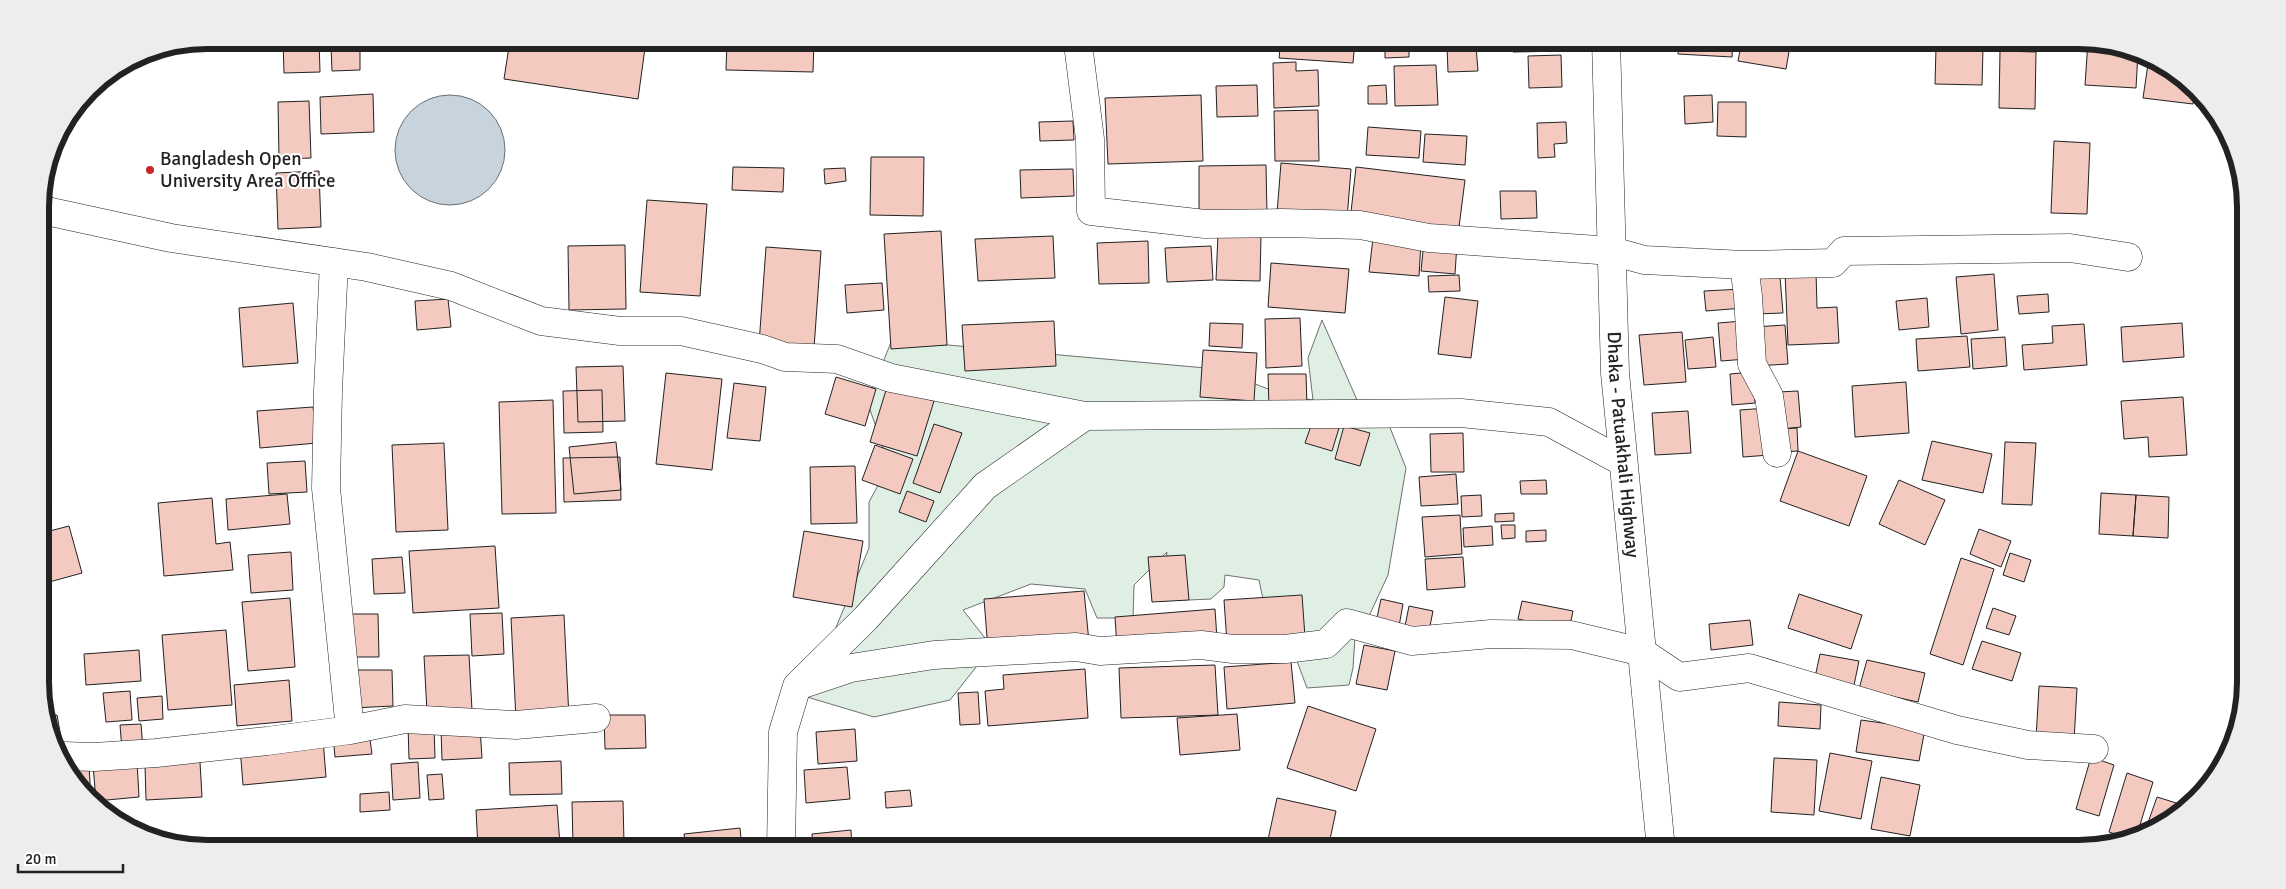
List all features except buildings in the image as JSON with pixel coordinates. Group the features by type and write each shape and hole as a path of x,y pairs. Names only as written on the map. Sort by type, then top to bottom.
{"main road":[{"path":"1079,49 1090,139 1091,211 1205,224 1360,225 1429,238 1612,251 1644,260 1744,265 1833,263 1844,250 2070,248 2128,257"},
{"name":"Dhaka - Patuakhali Highway","path":"1606,49 1615,373 1660,840"},
{"path":"49,211 171,238 367,267 451,286 541,321 620,331 681,331 762,349 785,357 837,358 891,378 1085,416 1461,413 1549,422 1624,462"},
{"path":"334,262 326,488 350,730"},
{"path":"1744,265 1752,364 1769,396 1776,453"},
{"path":"781,840 783,732 797,686 866,618 985,486 1085,416"},
{"path":"797,686 851,668 934,655 1076,646 1100,651 1201,645 1234,649 1294,648 1326,644 1347,623 1412,641 1491,634 1571,635 1642,652 1679,677 1749,668 1957,730 2028,745 2094,750"},
{"path":"67,756 94,757 156,753 350,730 405,719 516,725 596,718"}],"green space":[{"path":"1322,320 1364,416 1385,415 1406,468 1388,575 1370,614 1355,637 1353,668 1349,685 1307,688 1288,637 1263,599 1259,580 1225,575 1224,587 1211,599 1189,600 1164,580 1167,552 1134,585 1133,618 1097,618 1085,589 1031,584 963,610 992,647 950,700 874,717 807,697 869,548 869,502 889,465 867,401 892,340 1217,369 1286,396 1313,400 1308,358"}],"shaded area":[{"path":"450,95 471,99 489,111 501,129 505,150 501,171 489,189 471,201 450,205 429,201 411,189 399,171 395,150 399,129 411,111 429,99"}],"place":[{"name":"Bangladesh Open University Area Office","path":"150,170"}]}
